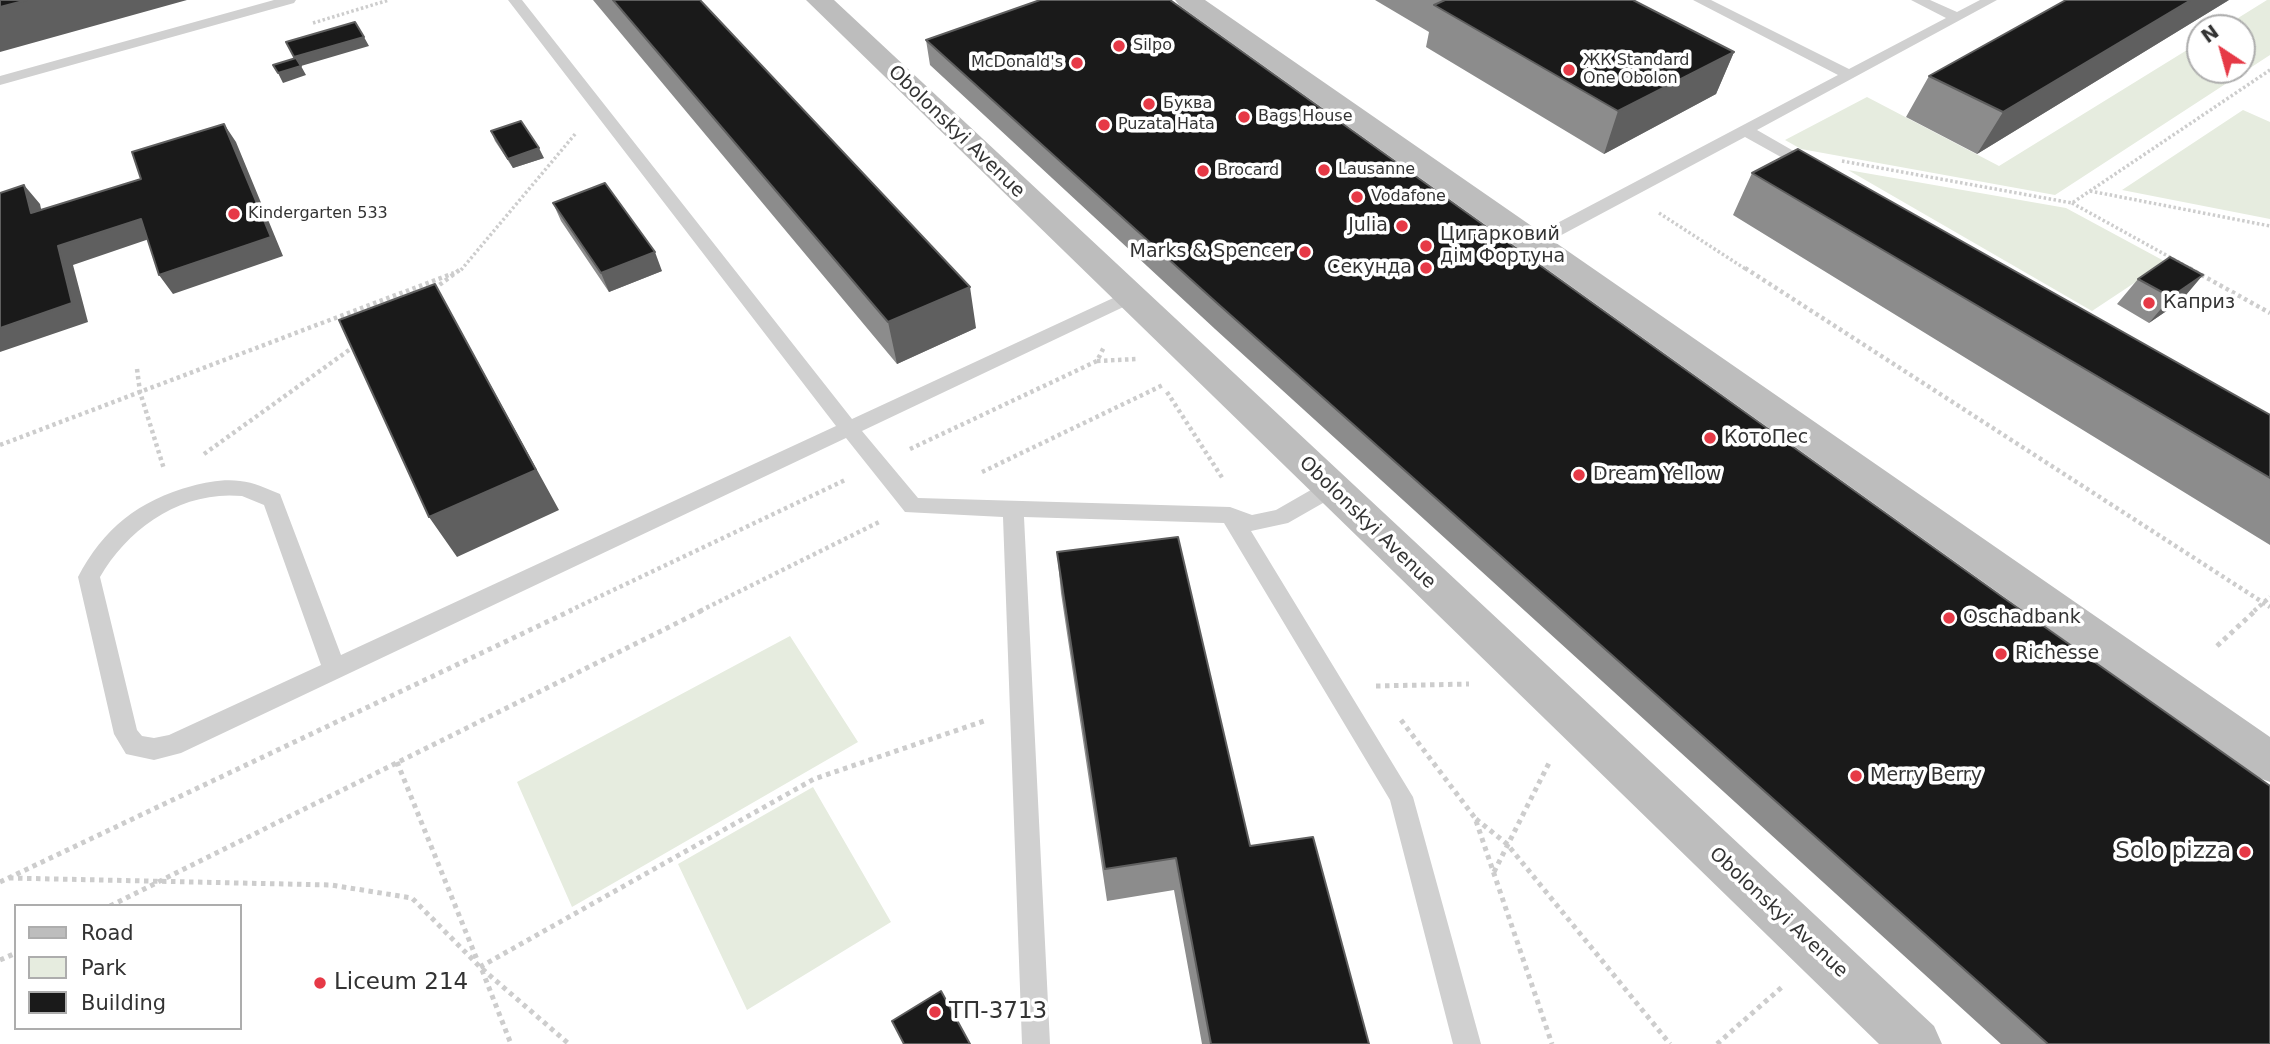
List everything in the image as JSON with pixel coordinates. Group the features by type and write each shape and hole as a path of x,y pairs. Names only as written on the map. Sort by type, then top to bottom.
{"main road":[{"name":"Obolonskyi Avenue","path":"819,0 1916,1044"},
{"path":"1188,0 2270,762"}],"lane":[{"path":"0,81 289,0"},
{"path":"515,0 912,506 1230,515 1251,523 1281,517 1330,489"},
{"path":"1700,0 1850,75"},
{"path":"1918,0 1957,17"},
{"path":"1533,243 1990,0"},
{"path":"1745,130 1829,178"},
{"path":"334,669 273,500 239,488 204,491 171,489 108,546 89,577 127,734 135,746 154,749 172,746 1130,297"},
{"path":"1013,509 1036,1044"},
{"path":"1230,515 1401,797 1467,1044"}],"path":[{"path":"2072,203 2270,70"},
{"path":"426,295 460,271 599,106"},
{"path":"1835,160 2072,203 2270,313"},
{"path":"2089,191 2270,226"},
{"path":"1628,193 2270,607"},
{"path":"0,445 460,271"},
{"path":"1097,360 1108,338"},
{"path":"137,369 139,392 171,489 359,343"},
{"path":"0,882 1097,360 1145,359"},
{"path":"974,475 1162,384"},
{"path":"114,904 912,506"},
{"path":"2217,646 2270,597"},
{"path":"1376,686 1474,684"},
{"path":"480,967 814,779 1022,708"},
{"path":"1494,873 1551,759"},
{"path":"397,762 511,1044"},
{"path":"1475,818 1507,844 1670,1044"},
{"path":"7,878 331,885 412,898 480,967 569,1044"},
{"path":"1717,1044 1782,987"}],"green space":[{"path":"2270,0 2270,55 2256,64 2256,14 2244,14"},
{"path":"2186,51 2186,84 2225,84 2055,195 1801,149 1785,140 1867,97 1999,166"},
{"path":"2243,110 2270,122 2270,219 2122,190"},
{"path":"1848,170 2066,208 2166,262 2092,311"},
{"path":"790,636 858,742 572,907 517,782"},
{"path":"813,787 891,922 747,1010 678,864"}],"building":[{"path":"0,0 27,0 0,7"},
{"path":"613,0 700,0 970,287 888,322"},
{"name":"Dream Yellow","path":"1040,0 1170,0 2270,786 2270,1044 2048,1044 926,40"},
{"path":"1445,0 1633,0 1734,52 1618,111 1434,5"},
{"path":"2066,0 2191,0 2003,112 1929,76"},
{"path":"355,22 364,37 294,57 286,42"},
{"path":"296,58 301,66 278,73 273,65"},
{"path":"521,121 539,148 508,159 491,131"},
{"path":"224,124 271,237 159,275 141,219 58,246 72,303 0,328 0,193 24,185 31,213 141,179 132,152"},
{"path":"1798,149 2270,415 2270,478 1752,173"},
{"path":"605,183 655,252 601,273 553,203"},
{"path":"2170,257 2203,275 2171,297 2138,279"},
{"path":"435,284 536,470 429,517 339,320"},
{"path":"1178,537 1250,846 1313,837 1369,1044 1211,1044 1176,858 1105,869 1057,552"},
{"name":"ТП-3713","path":"941,991 970,1044 904,1044 892,1021"}],"place":[{"name":"Silpo","path":"1119,46"},
{"name":"McDonald's","path":"1077,63"},
{"name":"ЖК Standard One Obolon","path":"1569,70"},
{"name":"Буква","path":"1149,104"},
{"name":"Bags House","path":"1244,117"},
{"name":"Puzata Hata","path":"1104,125"},
{"name":"Lausanne","path":"1324,170"},
{"name":"Brocard","path":"1203,171"},
{"name":"Vodafone","path":"1357,197"},
{"name":"Kindergarten 533","path":"234,214"},
{"name":"Julia","path":"1402,226"},
{"name":"Цигарковий дім Фортуна","path":"1426,246"},
{"name":"Marks & Spencer","path":"1305,252"},
{"name":"Секунда","path":"1426,268"},
{"name":"Каприз","path":"2149,303"},
{"name":"КотоПес","path":"1710,438"},
{"name":"Dream Yellow","path":"1579,475"},
{"name":"Oschadbank","path":"1949,618"},
{"name":"Richesse","path":"2001,654"},
{"name":"Merry Berry","path":"1856,776"},
{"name":"Solo pizza","path":"2245,852"},
{"name":"Liceum 214","path":"320,983"},
{"name":"ТП-3713","path":"935,1012"}]}
